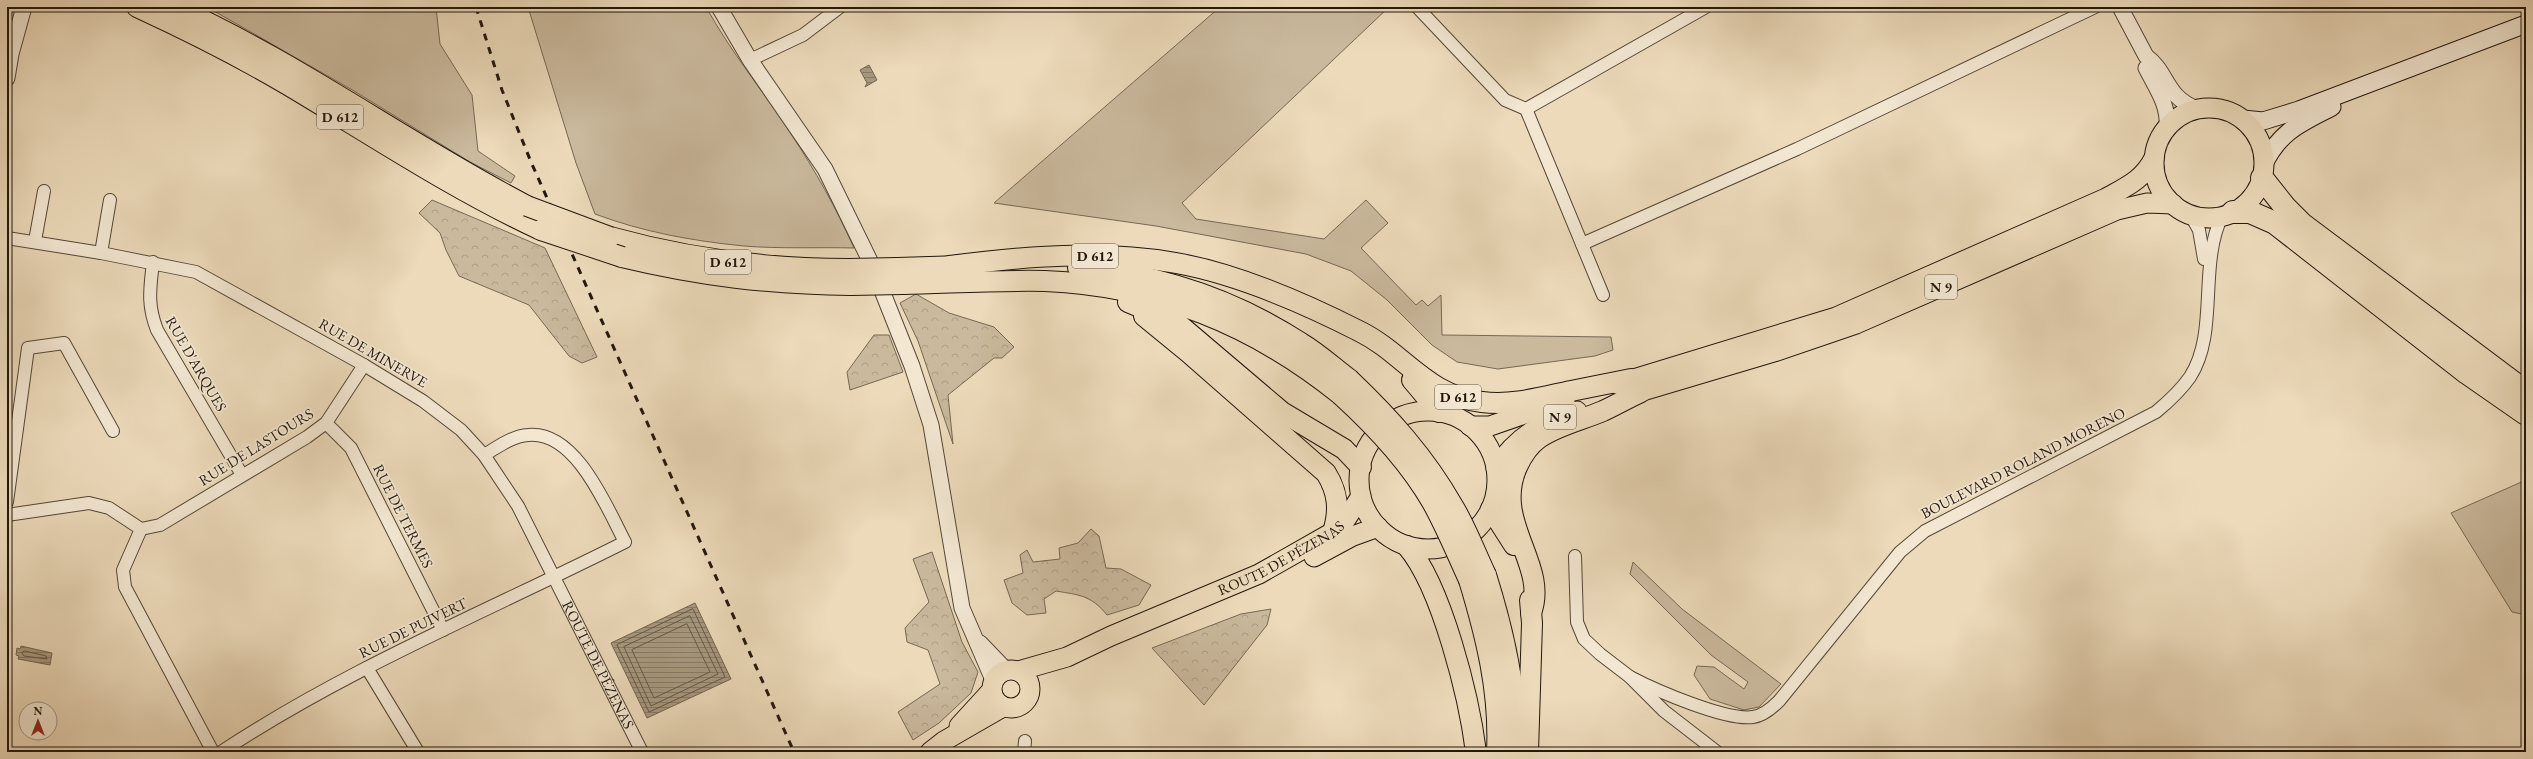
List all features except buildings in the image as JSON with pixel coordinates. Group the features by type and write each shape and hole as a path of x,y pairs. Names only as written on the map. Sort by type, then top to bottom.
{"highway":[{"name":"D 612","path":"137,7 215,44 262,70 471,195 541,230 622,257 665,268 733,279 900,276 1045,281 1116,288 1186,306 1220,319 1274,347 1307,368 1345,387 1390,418 1427,464 1454,507 1477,577 1506,648 1514,718 1515,752"},
{"name":"D 612","path":"175,7 278,61 441,160 527,206 610,237 663,251 738,263 850,277"},
{"path":"2263,171 2285,207 2302,224 2526,392"},
{"path":"2228,214 2250,212 2274,223 2467,373 2526,414"},
{"name":"D 612","path":"900,276 950,266 1008,258 1060,256 1147,259 1178,264 1231,278 1272,292 1361,331 1432,385 1463,399 1502,404 1636,385"},
{"name":"D 612","path":"950,266 1046,266 1102,270 1148,278 1193,290 1240,309 1302,343 1345,387"},
{"name":"D 612","path":"1045,281 1119,299 1176,322 1282,412 1344,449 1361,468"},
{"name":"D 612","path":"1119,299 1167,334 1317,463 1326,473 1337,496 1336,521 1333,532"},
{"path":"1307,308 1358,337 1388,358 1412,381 1439,412"},
{"path":"1531,613 1535,602 1534,587 1528,561 1510,508 1509,493 1519,462 1526,450 1538,438 1574,421 1604,411 1636,385"},
{"path":"1491,509 1516,547 1525,575 1531,613 1528,752"},
{"path":"1407,546 1426,572 1440,609 1458,670 1476,752"},
{"name":"D 612","path":"1477,577 1496,705 1497,752"}],"main road":[{"path":"2526,24 2299,110 2263,121 2243,119 2218,108 2197,109 2180,116 2167,127 2158,142 2154,158 2159,185 2173,204 2190,214 2208,218 2228,214 2251,198 2272,148 2290,129 2336,105 2526,32"},
{"path":"2243,119 2260,142 2263,171"},
{"name":"N 9","path":"1496,468 1515,442 1535,428 1636,385 1866,305 2106,198 2143,176 2154,158"},
{"name":"N 9","path":"1470,426 1490,426 1636,385 1774,352 1856,324 2116,210 2147,203 2173,204"},
{"path":"1439,412 1459,419 1470,426 1486,444 1496,468 1496,491 1491,509 1480,526 1459,542 1437,549 1407,546 1393,539 1378,528 1368,513 1361,496 1361,468 1370,445 1387,426 1410,414 1439,412"},
{"name":"ROUTE DE PÉZENAS","path":"1002,678 1067,657 1111,636 1189,605 1259,574 1333,532 1345,521 1361,496"},
{"name":"ROUTE DE PÉZENAS","path":"1189,605 1229,596 1266,582 1353,536 1378,528"},
{"name":"ROUTE DE PÉZENAS","path":"1030,689 1044,675 1067,657"},
{"path":"937,746 1002,678 1026,677 1030,689 1029,696 1022,705 1011,709 1004,707 995,701 1002,678"},
{"path":"937,746 1004,707"}],"street":[{"path":"7,78 11,54 24,7"},
{"path":"719,7 750,60 825,169 868,256 912,366 937,453 957,587 962,608 976,638 1002,678"},
{"path":"750,60 803,35 840,7"},
{"path":"1417,7 1505,100 1526,108 1603,294"},
{"path":"1526,108 1706,7"},
{"path":"1582,244 1797,149 2094,7"},
{"path":"2120,7 2146,56 2153,61 2171,92 2182,102 2197,109"},
{"path":"2146,56 2145,65 2168,114 2167,127"},
{"path":"35,241 44,191"},
{"path":"101,253 110,200"},
{"name":"BOULEVARD ROLAND MORENO","path":"2190,214 2203,242 2207,282"},
{"name":"BOULEVARD ROLAND MORENO","path":"1630,677 1664,694 1737,716 1754,717 1768,711 1779,701 1900,552 1925,531 1956,513 2137,423 2156,412 2172,398 2190,376 2202,345 2211,244 2228,214"},
{"name":"RUE DE MINERVE","path":"7,229 35,241"},
{"name":"RUE DE MINERVE","path":"7,238 35,241 154,262 196,272 364,364 423,401 461,430 484,455 518,506 553,578"},
{"name":"RUE D'ARQUES","path":"154,262 149,296 149,311 157,330 242,475"},
{"path":"7,502 28,348 64,343 113,431"},
{"name":"RUE DE LASTOURS","path":"141,529 160,525 307,437 326,423 364,364"},
{"name":"RUE DE TERMES","path":"326,423 351,448 443,630"},
{"name":"RUE DE PUIVERT","path":"221,752 293,707 367,668 625,542 593,481 576,458 556,441 540,435 528,434 513,438 484,455"},
{"path":"7,515 89,503 109,508 141,529 123,570 125,587 213,752"},
{"path":"1575,556 1578,622 1584,639 1630,677 1664,711 1717,752"},
{"name":"ROUTE DE PÉZENAS","path":"553,578 586,637 642,752"},
{"path":"367,668 418,752"}],"green space":[{"path":"207,7 436,7 440,44 472,95 478,151 515,176 511,183 470,162 354,91"},
{"path":"528,7 706,7 736,56 780,118 808,161 825,190 854,248 771,247 725,244 650,231 595,214 576,163"},
{"path":"1220,7 1389,7 1182,203 1196,219 1324,239 1366,200 1388,223 1361,248 1416,305 1422,300 1428,306 1441,295 1442,335 1611,337 1613,350 1595,356 1498,369 1457,362 1432,345 1387,300 1351,271 1306,254 1156,226 994,203"},
{"path":"432,200 545,248 597,357 582,363 569,356 529,305 459,276 446,250 440,233 419,213"},
{"path":"916,294 949,313 994,327 1014,347 1002,358 994,358 948,395 953,444 918,341 900,303"},
{"path":"874,335 889,335 903,372 850,390 847,372"},
{"path":"2526,480 2526,615 2512,612 2451,513"},
{"path":"1091,529 1099,536 1106,568 1121,569 1151,585 1139,605 1107,615 1096,603 1084,597 1056,591 1044,599 1046,613 1027,615 1012,603 1004,580 1023,573 1020,555 1027,550 1033,562 1060,559 1059,548 1078,543"},
{"path":"932,552 962,642 978,672 971,693 939,723 913,740 898,712 940,684 928,650 907,642 905,628 929,602 913,559"},
{"path":"1633,562 1682,609 1781,684 1759,707 1744,710 1710,699 1694,675 1697,666 1714,667 1744,689 1748,682 1711,655 1630,574"},
{"path":"1271,609 1267,625 1204,705 1152,648 1241,614"}],"water":[{"path":"869,65 877,80 865,87 867,83 860,70"},
{"path":"695,603 731,679 647,718 611,643"},
{"path":"21,646 52,653 50,665 18,659 19,656 16,655 17,648 20,649"}],"railway":[{"path":"476,7 502,90 531,162 794,752"}]}
